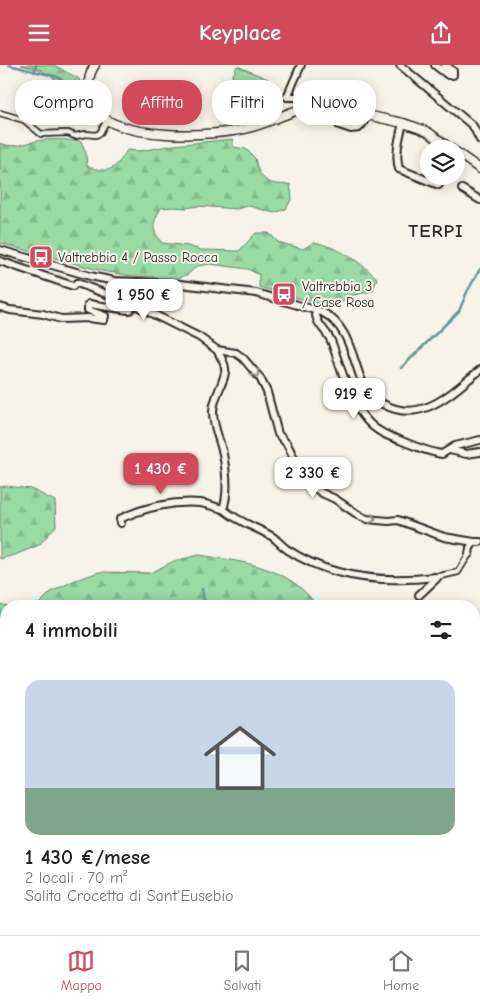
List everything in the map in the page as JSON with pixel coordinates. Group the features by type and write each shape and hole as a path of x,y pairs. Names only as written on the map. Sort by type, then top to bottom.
{"street":[{"path":"89,80 95,65"},
{"path":"294,80 301,65"},
{"path":"400,65 473,126 480,140"},
{"path":"436,65 448,75 453,75 452,71 445,65"},
{"path":"293,83 287,97 293,97"},
{"path":"112,122 122,127 157,134 174,135 239,131 293,111"},
{"path":"0,113 15,117"},
{"path":"376,117 403,123 428,132 439,140"},
{"path":"403,123 397,148 399,169 420,177"},
{"path":"30,125 42,134 68,133 75,137 85,134 96,135 100,133 104,125"},
{"path":"339,125 351,129 359,128 362,125"},
{"path":"465,159 480,169"},
{"path":"462,189 480,200"},
{"path":"0,250 35,263 115,281 180,284 256,293 316,310 330,316 345,334 360,378 367,390 376,400 390,408 406,412 436,404 480,370"},
{"path":"0,261 133,303 199,337 217,350 240,355 260,378 267,392 278,434 287,444 302,473 315,488 367,519 398,520 444,537 477,542"},
{"path":"0,307 10,310 43,313 61,319 88,318 104,320 105,316 88,310 88,305 130,310 133,303"},
{"path":"316,310 316,318 331,341 348,389 368,423 380,432 413,446 438,453 450,450 455,446 480,440"},
{"path":"217,350 226,371 216,396 213,414 223,454 226,480 223,509"},
{"path":"450,450 466,454 480,452"},
{"path":"121,523 120,519 126,516 156,507 201,503 223,509 238,520 273,537 287,549 323,568 339,573 390,580 436,577 458,572 470,548 477,542"},
{"path":"418,595 438,578 436,577"}],"green space":[{"path":"21,65 54,65 79,80 57,80 41,70"},
{"path":"237,66 268,79 268,80 231,80"},
{"path":"233,139 233,147 246,149 255,158 259,172 266,180 276,184 290,184 292,198 286,209 274,213 249,206 236,209 198,206 161,208 154,222 154,230 162,243 188,246 201,250 239,251 256,233 269,233 278,242 303,249 314,242 340,251 363,266 377,278 373,291 349,296 339,305 323,305 259,287 259,275 248,269 210,264 197,266 188,274 179,278 132,276 102,271 0,243 0,143 11,146 44,140 81,141 86,153 87,166 106,170 115,166 127,150 140,151 174,145"},
{"path":"0,487 31,489 55,501 56,526 39,545 0,559"},
{"path":"199,555 232,560 264,568 293,582 312,600 43,600 51,592 73,581 99,572 150,573 174,561"}],"waterway":[{"path":"9,65 58,77 61,80"},
{"path":"34,72 36,65"},
{"path":"401,368 459,311 480,269"},
{"path":"202,589 204,600"}],"tunnel":[{"path":"35,265 37,271 77,283"}],"place":[{"name":"Valtrebbia 4 / Passo Rocca","path":"41,257"},
{"name":"Valtrebbia 3 / Case Rosa","path":"284,294"}],"district":[{"name":"TERPI","path":"436,231"}]}
